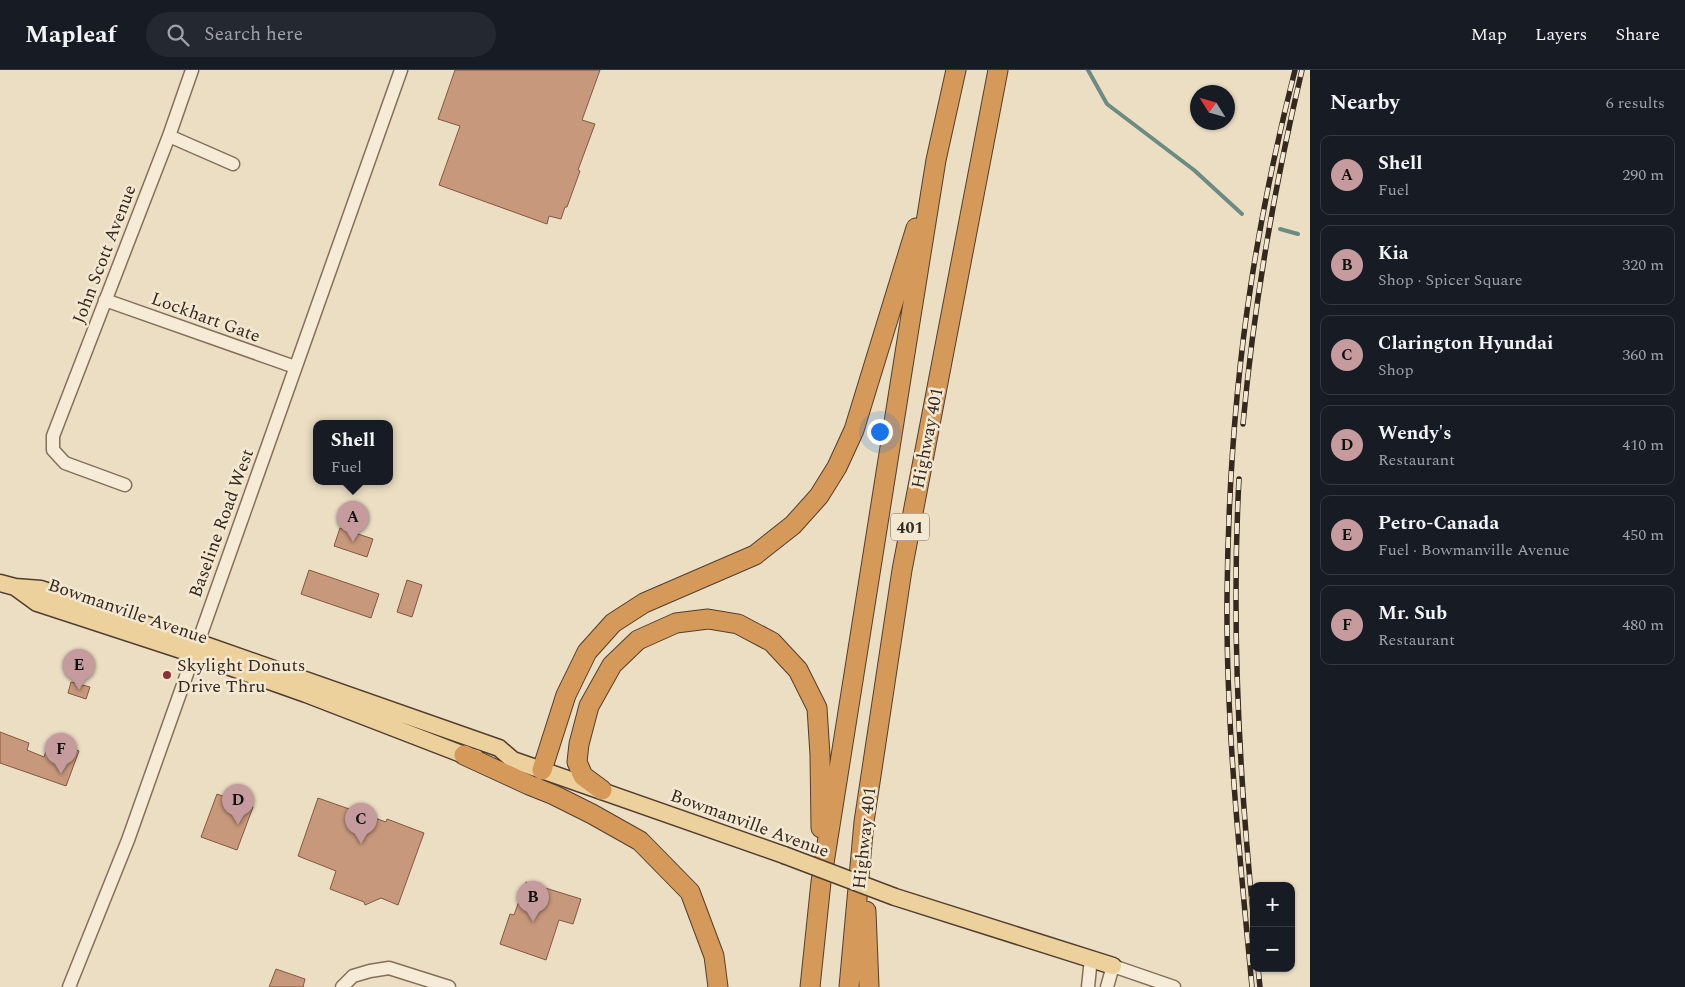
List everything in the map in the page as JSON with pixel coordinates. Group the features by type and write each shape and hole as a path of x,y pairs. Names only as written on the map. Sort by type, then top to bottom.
{"highway":[{"name":"Highway 401","path":"810,987 821,882 936,160 956,70"},
{"name":"Highway 401","path":"849,987 864,822 902,570 998,70"},
{"path":"542,770 566,695 586,652 613,623 644,603 755,555 793,525 819,496 837,467 854,430 936,160"},
{"path":"602,790 583,776 577,762 579,744 589,706 612,665 638,640 676,623 708,619 738,624 772,642 798,670 817,708 820,754 821,882"},
{"path":"464,755 554,795 640,841 690,892 714,956 718,987"},
{"path":"864,822 869,987"}],"main road":[{"name":"Bowmanville Avenue","path":"8,585 37,603 195,648 499,748 513,760 784,855 895,898 1113,966"},
{"name":"Bowmanville Avenue","path":"195,648 306,694 464,755 494,763 513,760"}],"street":[{"name":"John Scott Avenue","path":"125,485 65,463 53,450 53,436 169,136 192,70"},
{"name":"Baseline Road West","path":"70,987 128,840 401,70"},
{"path":"169,136 233,164"},
{"name":"Lockhart Gate","path":"105,300 295,367"},
{"path":"1088,987 1091,958"},
{"path":"1107,987 1113,966"},
{"name":"Bowmanville Avenue","path":"1113,966 1174,987"},
{"path":"342,987 353,976 389,968 449,987"}],"building":[{"path":"455,70 600,70 582,120 595,124 578,170 580,171 561,219 549,216 547,224 439,185 460,126 438,119"},
{"path":"340,528 373,539 367,557 334,546"},
{"path":"309,570 379,594 371,618 301,594"},
{"path":"407,580 422,585 412,617 397,612"},
{"path":"71,682 90,687 86,699 68,693"},
{"path":"0,732 29,743 27,750 44,757 50,740 79,751 66,786 0,763"},
{"path":"217,794 253,807 237,850 201,837"},
{"path":"318,798 386,822 387,819 424,833 398,905 381,898 365,905 364,902 330,889 336,871 298,856"},
{"path":"526,882 581,899 573,924 559,920 546,960 500,944 510,914 514,915"},
{"path":"276,969 305,979 303,987 269,987"}],"waterway":[{"path":"1088,70 1107,104 1194,170 1242,214"},
{"path":"1280,229 1298,234"}],"railway":[{"path":"1252,987 1231,744 1227,647 1229,519 1233,440 1245,323 1270,177 1295,70"},
{"path":"1243,424 1253,334 1266,246 1302,70"},
{"path":"1239,479 1236,646 1244,812 1250,882"},
{"path":"1258,972 1260,987"}],"place":[{"name":"Shell","path":"353,542"},
{"name":"Skylight Donuts Drive Thru","path":"167,675"},
{"name":"Petro-Canada","path":"79,690"},
{"name":"Mr. Sub","path":"61,774"},
{"name":"Wendy's","path":"238,825"},
{"name":"Clarington Hyundai","path":"361,844"},
{"name":"Kia","path":"533,922"}]}
